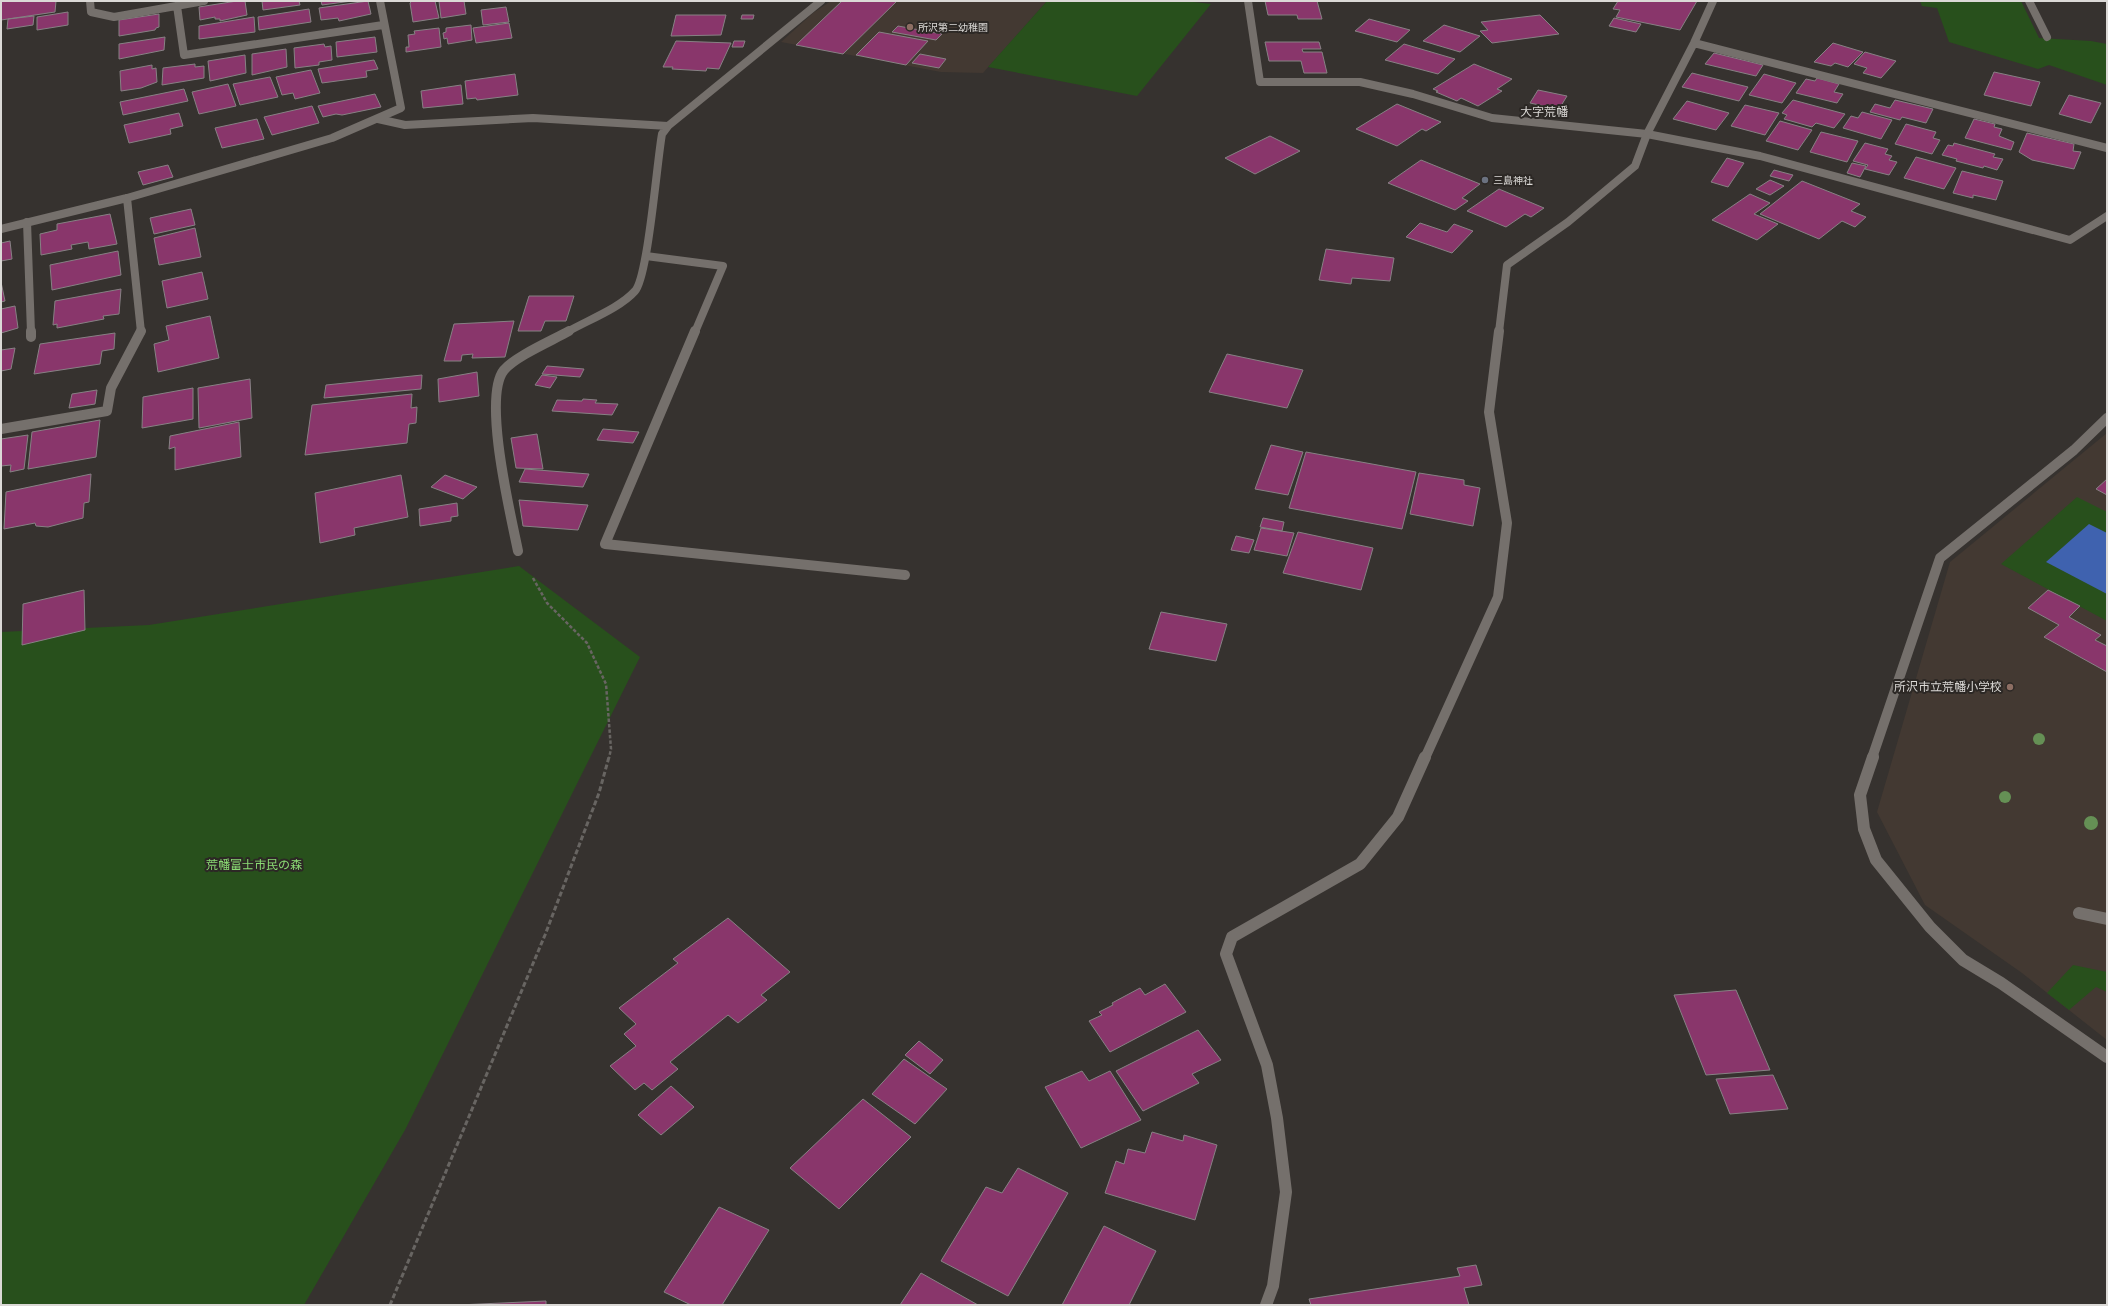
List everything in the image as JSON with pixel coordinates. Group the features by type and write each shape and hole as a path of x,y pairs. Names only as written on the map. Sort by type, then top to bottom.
{"street":[{"path":"90,1 91,12 114,17 204,1"},
{"path":"1,229 127,198 332,138 401,108 383,25 380,1"},
{"path":"518,551 498,439 498,392 502,373 513,362 628,298 637,288 646,256 662,134 668,126 821,1"},
{"path":"1248,1 1260,82 1360,82 1413,94 1492,118 1647,134 1760,156 2070,240 2107,216"},
{"path":"1266,1305 1273,1286 1286,1192 1277,1118 1267,1065 1226,954 1232,936 1360,864 1398,817 1498,597 1507,523 1490,412 1507,265 1568,222 1635,166 1647,134 1694,43 1713,1"},
{"path":"2029,1 2047,36"},
{"path":"177,6 184,55 383,25"},
{"path":"1694,43 2107,148"},
{"path":"378,119 405,125 533,118 668,126"},
{"path":"1,429 107,411 111,388 141,333 127,198"},
{"path":"27,222 31,337"},
{"path":"646,256 723,266 605,544 905,575"},
{"path":"2107,418 2074,450 1940,558 1860,795 1864,829 1876,860 1930,926 1962,960 2001,983 2107,1057"},
{"path":"2079,913 2107,919"}],"path":[{"path":"390,1305 545,935 599,793 611,749 606,684 587,643 547,603 518,551"}],"shaded area":[{"name":"所沢第二幼稚園","path":"831,1 1047,1 983,73 941,72 781,42 813,13"},
{"name":"所沢市立荒幡小学校","path":"2107,433 2107,1040 2022,973 1925,905 1877,812 1950,562"}],"green space":[{"path":"1047,1 1185,1 1211,4 1137,96 988,67"},
{"path":"1920,1 2021,1 2039,38 2091,41 2107,44 2107,85 2049,65 2038,69 1949,42 1937,8 1922,6"},
{"path":"2077,497 2107,512 2107,621 2001,564"},
{"name":"荒幡富士市民の森","path":"519,566 640,657 405,1130 304,1305 1,1305 1,632 149,625"},
{"path":"2073,965 2107,972 2107,992 2096,987 2069,1010 2047,993"}],"water":[{"path":"2089,524 2107,533 2107,594 2046,562"}],"building":[{"path":"1,1 56,1 55,12 1,20"},
{"path":"245,1 247,15 220,21 220,19 215,19 215,17 200,20 199,7"},
{"path":"262,1 299,1 300,5 263,10"},
{"path":"321,1 352,1 322,5"},
{"path":"368,1 371,14 339,21 338,18 321,20 319,8"},
{"path":"412,1 435,1 439,18 413,22 410,3"},
{"path":"439,1 464,1 466,14 441,18"},
{"path":"842,1 897,1 843,54 796,45"},
{"path":"1265,1 1317,1 1322,19 1298,19 1297,15 1268,15"},
{"path":"1618,1 1697,1 1680,30 1616,17 1620,10 1613,9"},
{"path":"506,7 509,22 483,25 481,10"},
{"path":"309,9 311,22 259,30 258,17"},
{"path":"68,12 68,25 37,30 37,17"},
{"path":"159,14 159,27 155,30 119,36 119,20"},
{"path":"676,15 726,15 721,35 671,36"},
{"path":"742,15 754,15 753,19 741,19"},
{"path":"1540,15 1559,34 1492,43 1480,31 1488,30 1481,22"},
{"path":"34,16 33,25 7,29 8,19"},
{"path":"254,17 255,32 199,39 199,26"},
{"path":"1614,18 1641,24 1636,32 1609,26"},
{"path":"1369,19 1410,30 1397,42 1355,31"},
{"path":"509,23 512,38 476,43 473,28"},
{"path":"471,25 472,40 448,44 447,38 444,39 443,33 446,32 446,28"},
{"path":"1444,25 1480,36 1460,52 1423,41"},
{"path":"898,26 942,34 936,40 892,32"},
{"path":"439,28 441,47 406,52 406,47 409,47 408,35 415,34 414,31"},
{"path":"879,32 928,41 906,65 856,55"},
{"path":"165,37 164,50 119,59 119,44"},
{"path":"375,37 377,52 337,57 336,42"},
{"path":"676,41 731,43 719,69 707,68 706,71 663,67"},
{"path":"734,41 745,41 743,47 732,47"},
{"path":"1265,42 1319,42 1321,49 1302,49 1303,52 1322,52 1327,73 1304,73 1301,61 1269,61"},
{"path":"1833,43 1863,52 1848,67 1835,63 1831,66 1814,62"},
{"path":"324,44 325,47 331,46 332,60 319,62 319,65 295,68 294,48"},
{"path":"1404,44 1455,59 1438,74 1385,60"},
{"path":"286,49 287,67 252,75 252,54"},
{"path":"1865,52 1896,61 1881,78 1863,73 1867,68 1854,64"},
{"path":"1714,53 1763,65 1756,76 1705,64"},
{"path":"920,54 946,59 939,68 912,63"},
{"path":"245,55 246,73 210,81 208,61"},
{"path":"374,60 378,69 366,71 367,77 322,83 318,69"},
{"path":"195,64 195,67 204,66 204,78 162,85 163,68"},
{"path":"1474,64 1512,79 1497,89 1502,91 1478,106 1461,98 1457,101 1436,92 1438,91 1433,89"},
{"path":"152,65 152,69 156,68 157,82 141,88 121,91 120,71"},
{"path":"311,70 320,93 295,99 293,93 282,95 276,77"},
{"path":"1994,72 2040,82 2031,106 1984,95"},
{"path":"1692,73 1748,87 1739,101 1682,87"},
{"path":"515,74 518,95 477,100 476,98 467,99 465,81"},
{"path":"1764,74 1796,83 1782,103 1749,95"},
{"path":"270,77 278,97 240,105 233,84"},
{"path":"1817,78 1839,84 1834,92 1843,94 1837,103 1796,93 1806,79 1815,81"},
{"path":"228,84 236,106 199,114 192,92"},
{"path":"461,85 463,104 423,108 421,91"},
{"path":"184,89 188,101 123,115 120,102"},
{"path":"1538,90 1567,96 1559,109 1530,103"},
{"path":"375,94 381,107 342,115 336,114 323,117 318,106"},
{"path":"2069,95 2101,103 2091,123 2059,114"},
{"path":"1793,100 1845,114 1834,128 1816,123 1812,127 1784,119 1787,115 1782,113"},
{"path":"1895,100 1933,109 1926,123 1902,117 1900,120 1870,112 1875,104 1890,108"},
{"path":"1687,101 1729,113 1716,130 1673,119"},
{"path":"1397,104 1441,122 1426,131 1422,129 1397,146 1356,129"},
{"path":"1745,105 1779,113 1765,135 1731,126"},
{"path":"312,106 319,123 272,135 264,117"},
{"path":"1862,112 1892,120 1881,139 1843,128 1851,116 1858,118"},
{"path":"179,113 183,126 170,129 171,134 129,143 124,125"},
{"path":"257,119 264,139 222,148 215,128"},
{"path":"1974,119 1995,124 1994,127 2002,129 1999,136 2014,142 2011,150 1965,138"},
{"path":"1780,121 1812,130 1798,150 1766,141"},
{"path":"1906,124 1936,132 1933,138 1940,140 1932,154 1895,144"},
{"path":"1821,132 1858,141 1847,162 1810,152"},
{"path":"2027,133 2074,144 2073,151 2081,152 2074,169 2032,160 2019,152"},
{"path":"1270,136 1300,151 1255,174 1225,158"},
{"path":"1865,143 1888,149 1885,154 1892,156 1889,160 1897,162 1889,175 1865,169 1868,165 1853,161"},
{"path":"1954,143 1995,154 1993,157 2003,159 1997,170 1956,161 1957,159 1942,155 1948,145 1953,146"},
{"path":"1916,157 1956,168 1944,189 1904,178"},
{"path":"1727,158 1744,163 1728,187 1711,182"},
{"path":"1421,160 1480,184 1462,198 1468,201 1455,210 1388,183"},
{"path":"1852,163 1866,166 1860,177 1847,173"},
{"path":"168,165 173,177 143,185 138,172"},
{"path":"1774,170 1793,175 1789,181 1770,176"},
{"path":"1962,171 2003,181 1996,200 1973,195 1973,198 1953,193"},
{"path":"1770,180 1784,186 1770,195 1756,189"},
{"path":"1802,181 1860,204 1851,211 1866,217 1855,227 1842,221 1819,239 1760,214"},
{"path":"1499,189 1544,208 1531,217 1525,214 1506,227 1467,211"},
{"path":"1750,194 1770,203 1754,214 1778,224 1757,240 1712,220"},
{"path":"191,209 195,225 154,234 150,218"},
{"path":"110,214 117,244 89,249 88,242 71,245 72,249 41,255 40,234 57,230 57,224"},
{"path":"1420,223 1447,232 1454,224 1473,231 1452,253 1406,237"},
{"path":"195,228 201,257 159,265 154,238"},
{"path":"10,241 12,259 1,261 1,243"},
{"path":"1326,249 1394,258 1390,281 1352,278 1351,284 1319,280"},
{"path":"118,251 121,275 52,290 50,265"},
{"path":"202,272 208,299 167,308 162,281"},
{"path":"1,282 5,301 1,302"},
{"path":"121,289 119,314 103,316 104,319 57,328 57,324 53,325 55,301"},
{"path":"529,296 574,296 566,321 545,321 541,331 518,331"},
{"path":"15,306 18,328 1,333 1,309"},
{"path":"210,316 219,358 158,372 154,344 169,340 166,326"},
{"path":"514,321 505,357 472,358 473,354 462,355 461,361 444,361 454,324"},
{"path":"115,333 114,349 102,351 100,364 34,374 40,344"},
{"path":"15,348 11,369 1,371 1,350"},
{"path":"1227,354 1303,370 1287,408 1209,392"},
{"path":"547,366 584,369 580,377 542,374"},
{"path":"477,372 479,396 439,402 438,379"},
{"path":"422,375 421,389 324,398 326,385"},
{"path":"542,375 557,377 550,388 535,385"},
{"path":"250,379 252,418 199,428 198,388"},
{"path":"193,388 193,419 142,428 143,397"},
{"path":"97,390 95,404 69,408 72,394"},
{"path":"412,394 411,408 417,407 416,423 409,424 407,443 305,455 312,405"},
{"path":"583,399 597,400 595,403 618,404 612,415 552,411 557,400 582,401"},
{"path":"100,420 96,457 28,469 32,432"},
{"path":"239,422 241,457 175,470 175,447 169,449 170,436"},
{"path":"603,429 639,432 633,443 597,440"},
{"path":"537,434 543,469 516,468 511,438"},
{"path":"28,435 24,469 10,472 11,465 1,466 1,439"},
{"path":"1271,445 1303,452 1288,495 1255,489"},
{"path":"1306,452 1416,472 1402,529 1289,508"},
{"path":"525,469 589,474 583,487 519,482"},
{"path":"1419,473 1464,480 1464,485 1480,488 1473,526 1410,514"},
{"path":"91,474 89,502 84,503 83,518 48,527 36,526 35,523 4,529 6,492"},
{"path":"401,475 408,517 354,528 355,535 320,543 315,493"},
{"path":"445,475 477,487 463,499 431,487"},
{"path":"2107,479 2107,495 2096,489"},
{"path":"519,500 588,505 578,530 523,526"},
{"path":"457,503 458,516 451,517 451,521 420,526 419,509"},
{"path":"1263,518 1284,522 1282,531 1260,527"},
{"path":"1261,528 1294,533 1287,556 1254,550"},
{"path":"1298,532 1373,548 1361,590 1283,573"},
{"path":"1236,536 1254,540 1249,553 1231,550"},
{"path":"84,590 85,630 22,645 23,604"},
{"path":"2048,590 2080,606 2069,617 2101,635 2095,640 2107,646 2107,672 2044,637 2059,625 2028,608"},
{"path":"1161,612 1227,624 1216,661 1149,649"},
{"path":"728,918 790,972 761,995 767,1000 738,1023 728,1015 670,1062 678,1069 652,1090 644,1083 635,1090 610,1066 636,1046 624,1034 636,1024 619,1008 678,963 673,959"},
{"path":"1165,984 1186,1012 1110,1052 1089,1021 1102,1015 1099,1012 1113,1005 1112,1003 1140,988 1145,995"},
{"path":"1736,990 1770,1070 1706,1075 1674,995"},
{"path":"1198,1030 1221,1060 1192,1074 1199,1083 1143,1111 1116,1071"},
{"path":"919,1041 943,1060 930,1074 905,1055"},
{"path":"904,1059 947,1089 915,1124 872,1094"},
{"path":"1082,1071 1089,1081 1110,1071 1141,1120 1081,1148 1045,1087"},
{"path":"1773,1075 1788,1109 1730,1114 1716,1079"},
{"path":"671,1086 694,1107 661,1135 638,1115"},
{"path":"863,1099 911,1137 839,1209 790,1168"},
{"path":"1152,1132 1183,1141 1184,1135 1217,1145 1195,1220 1105,1193 1116,1161 1124,1164 1128,1149 1145,1153"},
{"path":"1018,1168 1068,1193 1008,1296 941,1261 986,1187 1002,1193"},
{"path":"719,1207 769,1230 722,1305 691,1305 664,1292"},
{"path":"1104,1226 1156,1251 1129,1305 1062,1305"},
{"path":"1476,1265 1482,1285 1464,1288 1469,1305 1311,1305 1309,1299 1460,1276 1457,1268"},
{"path":"921,1273 978,1305 900,1305"},
{"path":"546,1301 546,1305 458,1305"}],"place":[{"name":"所沢第二幼稚園","path":"910,27"},
{"name":"三島神社","path":"1485,180"},
{"name":"所沢市立荒幡小学校","path":"2010,687"}],"district":[{"name":"大字荒幡","path":"1544,112"}]}
